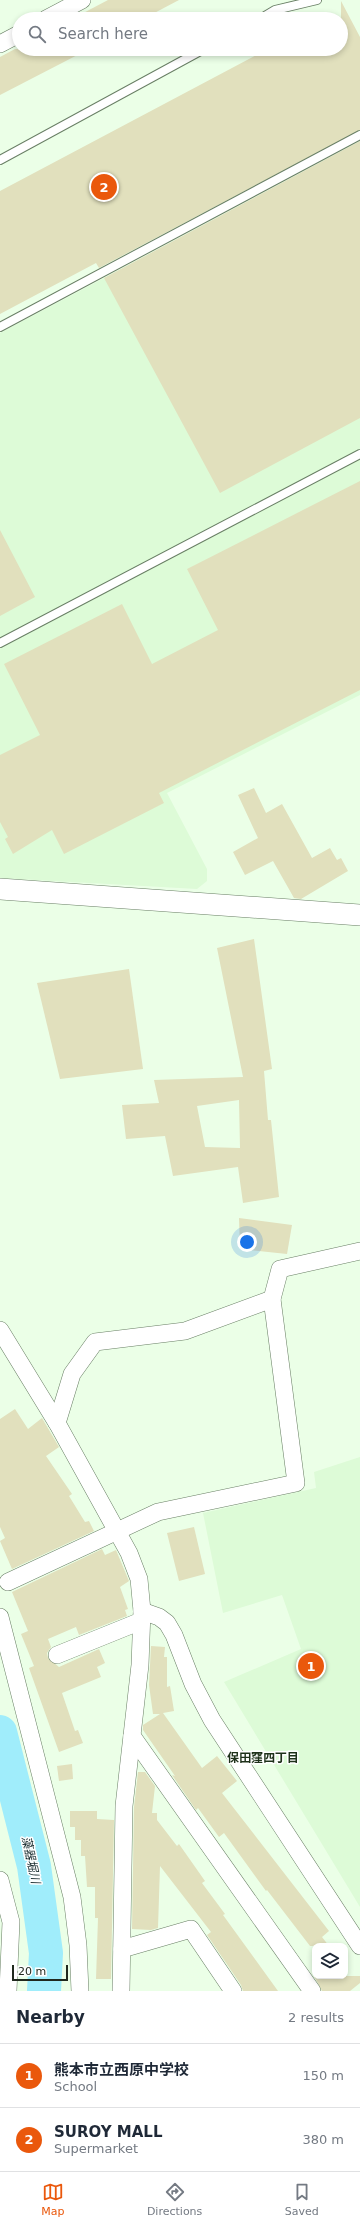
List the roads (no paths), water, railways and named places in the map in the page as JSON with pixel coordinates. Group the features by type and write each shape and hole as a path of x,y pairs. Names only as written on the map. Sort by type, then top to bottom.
{"street":[{"path":"59,12 82,0"},
{"path":"0,44 12,38"},
{"path":"1,887 360,915"},
{"path":"8,1582 116,1533 158,1512 296,1483 272,1299 280,1269 360,1251"},
{"path":"57,1424 72,1374 95,1342 185,1330 272,1299"},
{"path":"0,1330 57,1424 135,1565 139,1579 142,1616 140,1665 124,1806 121,1991"},
{"path":"57,1655 142,1616 158,1617 167,1623 174,1635 192,1684 212,1720 360,1946"},
{"path":"0,1617 72,1897 78,1945 80,1991"},
{"path":"132,1736 312,1991"},
{"path":"0,1880 11,1922 8,1991"},
{"path":"122,1949 191,1929 233,1991"}],"lane":[{"path":"272,12 316,0"},
{"path":"0,160 191,56"},
{"path":"0,326 360,135"},
{"path":"0,643 360,454"}],"waterway":[{"name":"藻器堀川","path":"0,1732 34,1866 46,1953 44,1991"}],"place":[{"name":"SUROY MALL","path":"104,187"},
{"name":"熊本市立西原中学校","path":"311,1666"}],"district":[{"name":"保田窪四丁目","path":"263,1758"}]}
